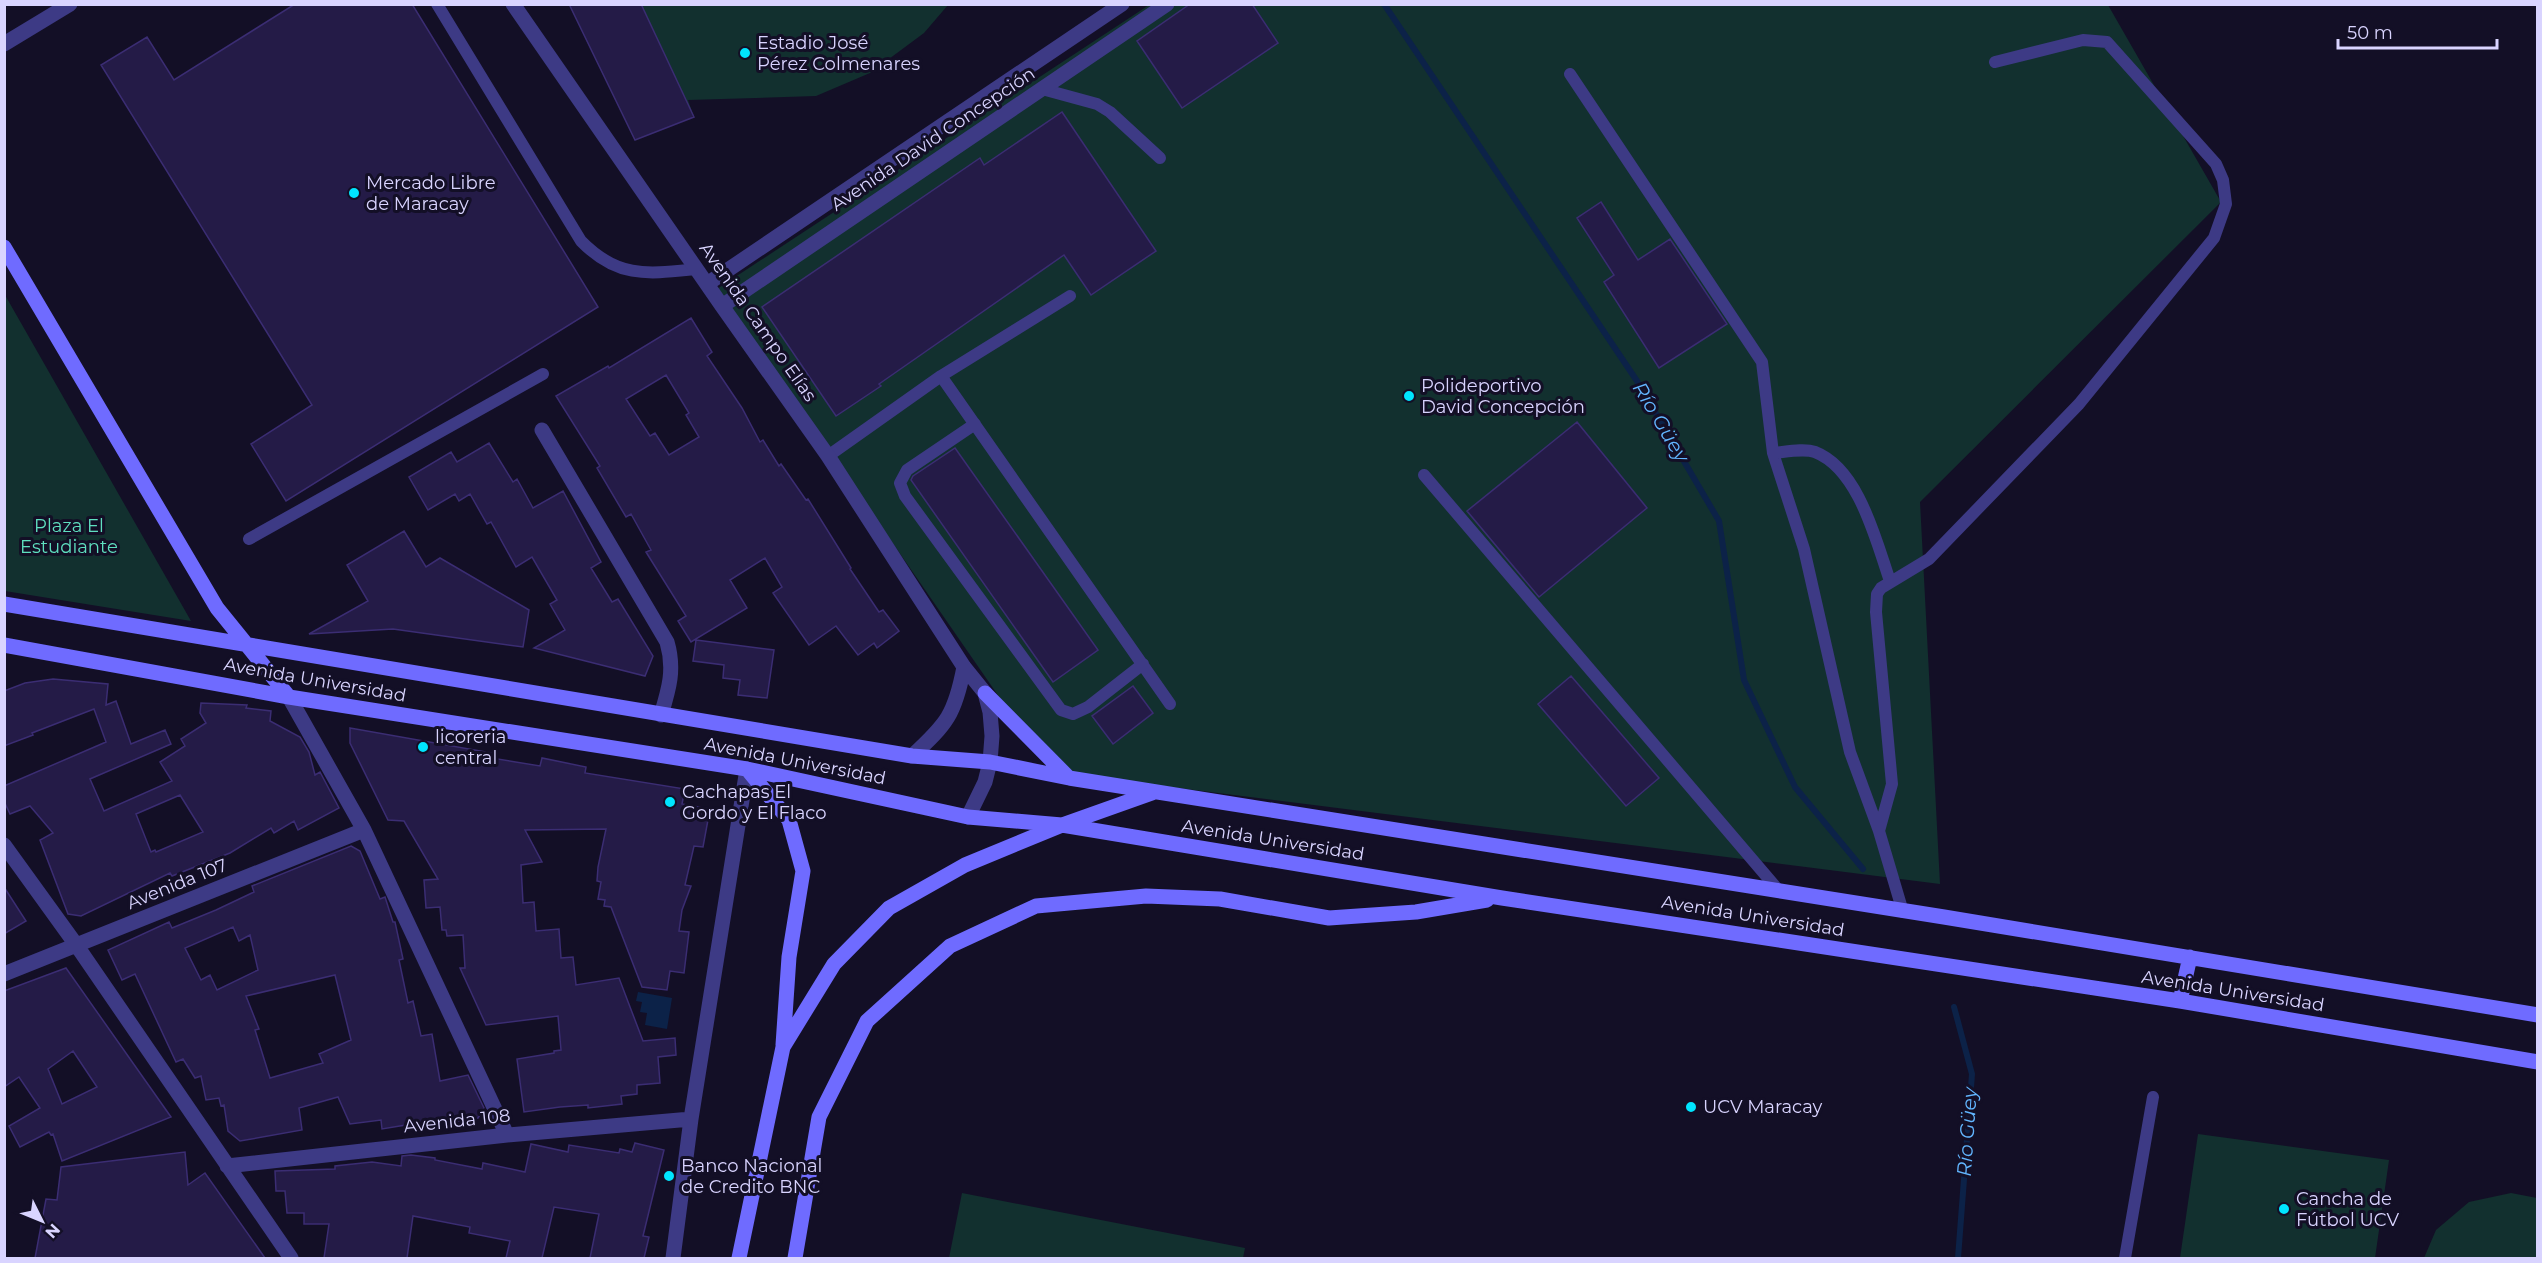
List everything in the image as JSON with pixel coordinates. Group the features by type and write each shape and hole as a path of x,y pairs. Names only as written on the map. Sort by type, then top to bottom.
{"street":[{"path":"4,44 70,4"},
{"name":"Avenida Campo Elías","path":"513,4 828,456 964,667 986,693"},
{"name":"Avenida David Concepción","path":"707,284 1122,4"},
{"name":"Avenida David Concepción","path":"722,306 1167,4"},
{"path":"4,248 217,608 289,697 364,830 507,1135"},
{"path":"542,430 667,642 671,656 672,680 661,715"},
{"name":"Avenida Universidad","path":"4,604 912,756 990,762 1069,778 2190,957 2538,1015"},
{"name":"Avenida Universidad","path":"4,645 289,697 747,769 968,817 1062,825 1502,898 2180,1001 2538,1062"},
{"path":"912,756 941,729 952,712 964,667"},
{"path":"968,817 990,762 990,712 986,693"},
{"path":"986,693 1069,778"},
{"path":"740,1258 783,1047 789,957 803,871 789,820 747,769"},
{"path":"673,1258 691,1119 747,769"},
{"path":"783,1047 834,964 889,908 965,866 1062,825 1155,792"},
{"name":"Avenida 107","path":"4,975 364,830"},
{"path":"4,845 77,946 291,1258"},
{"path":"795,1258 819,1117 824,1106 867,1021 950,946 1036,906 1146,896 1220,899 1329,918 1416,912 1502,898"},
{"path":"2180,1001 2190,957"},
{"name":"Avenida 108","path":"227,1166 507,1135 691,1119"}],"lane":[{"path":"437,4 582,241 596,256 613,267 651,274 697,269"},
{"path":"1879,831 1892,784 1877,600 1881,588 1929,559 2079,404 2214,238 2226,204 2223,180 2216,164 2107,42 2083,40 1995,62"},
{"path":"1570,74 1762,362 1773,453 1804,549 1850,752 1879,831 1903,912"},
{"path":"1042,89 1097,104 1110,112 1160,158"},
{"path":"828,456 941,376 1070,296"},
{"path":"249,539 543,374"},
{"path":"941,376 1170,704"},
{"path":"975,424 907,470 900,483 905,496 1060,710 1073,714 1088,707 1143,664"},
{"path":"1773,453 1813,451 1826,458 1841,474 1862,504 1890,581"},
{"path":"1424,475 1780,892"},
{"path":"2124,1258 2153,1097"}],"green space":[{"name":"Estadio José Pérez Colmenares","path":"569,5 948,5 924,33 870,73 816,96 688,100 694,117 635,140"},
{"name":"Polideportivo David Concepción","path":"1149,5 2108,5 2221,202 1920,502 1940,884 1051,772 717,289"},
{"name":"Plaza El Estudiante","path":"5,295 191,621 5,591"},
{"name":"Cancha de Fútbol UCV","path":"2198,1134 2389,1160 2375,1258 2180,1258"},
{"path":"962,1193 1245,1248 1243,1258 949,1258"},
{"path":"2511,1193 2537,1198 2537,1258 2424,1258 2436,1230 2469,1202"}],"water":[{"path":"638,992 672,998 667,1029 645,1025 647,1013 640,1012 642,1002 636,1001"}],"building":[{"name":"Mercado Libre de Maracay","path":"295,4 412,4 598,307 286,501 251,444 312,405 101,65 147,37 174,80"},
{"path":"569,4 641,4 694,117 635,140"},
{"path":"1190,4 1252,4 1278,43 1182,108 1137,41"},
{"path":"1062,112 1156,251 1091,295 1064,255 836,416 762,307 980,158 984,165"},
{"path":"1601,202 1638,260 1670,239 1727,324 1659,368 1604,282 1614,275 1577,218"},
{"path":"691,318 712,352 707,356 742,408 760,442 763,440 779,466 781,464 806,500 808,499 879,612 883,610 899,631 877,648 874,643 858,655 836,626 809,645 773,593 782,587 765,558 730,580 747,608 691,642 678,621 686,616 646,552 651,550 631,514 626,517 597,468 600,466 556,396 608,366 609,368","holes":["666,375 689,413 686,415 699,437 669,455 655,433 650,436 626,399"]},
{"path":"1577,422 1647,508 1539,597 1467,511"},
{"path":"489,443 513,482 517,479 533,508 563,491 601,562 591,568 612,602 618,599 653,656 645,676 534,648 565,630 550,604 557,600 532,557 516,567 491,522 487,524 470,494 459,501 455,494 428,510 409,477 451,452 457,462"},
{"path":"955,448 1098,650 1053,682 911,480 913,476"},
{"path":"404,531 426,567 440,558 529,610 523,647 393,629 309,634 368,601 347,565"},
{"path":"696,640 774,650 767,698 738,695 740,680 723,678 724,665 693,661"},
{"path":"1571,676 1659,778 1626,806 1538,704"},
{"path":"53,679 108,684 106,705 116,701 131,744 165,730 171,744 90,779 104,811 172,781 160,762 185,746 181,739 206,723 200,713 201,703 247,705 246,708 271,711 270,721 300,737 309,752 315,775 320,772 339,808 298,830 294,821 274,833 271,828 230,853 172,876 170,873 81,916 68,914 40,840 53,833 30,806 10,814 4,801 4,786 106,742 94,709 4,746 4,691 25,683","holes":["180,795 203,832 151,852 136,814"]},
{"path":"1133,686 1153,713 1113,744 1092,716"},
{"path":"350,728 492,753 491,758 540,766 542,758 586,767 585,773 685,789 682,804 710,809 703,847 694,846 685,885 691,886 682,910 679,931 689,932 684,973 670,971 667,990 642,987 611,907 604,906 605,900 598,899 601,882 597,881 598,867 606,829 525,830 542,862 521,865 523,903 534,902 536,931 559,929 561,958 573,957 576,985 619,978 643,1041 675,1038 676,1055 658,1057 660,1083 637,1085 637,1094 621,1096 622,1104 588,1108 588,1105 560,1107 524,1112 517,1059 561,1050 558,1016 486,1025 460,968 465,968 463,935 447,936 446,930 442,930 440,907 426,908 424,880 438,879 404,821 388,820 350,743"},
{"path":"351,846 360,851 380,899 385,897 393,922 395,922 403,959 399,960 408,1003 413,1001 421,1036 432,1034 440,1081 468,1075 484,1108 478,1118 447,1123 447,1120 405,1129 406,1125 382,1129 381,1120 350,1124 338,1097 299,1108 302,1130 240,1141 228,1131 224,1105 221,1106 219,1098 206,1100 201,1076 195,1078 183,1059 176,1062 135,974 122,980 108,950 169,922 172,928 216,910 254,892 252,886","holes":["233,927 239,941 250,935 258,970 217,990 210,975 201,980 185,948","335,975 351,1040 319,1054 323,1063 270,1078 255,1030 259,1029 246,996"]},
{"path":"4,887 26,921 4,934"},
{"path":"66,968 171,1117 62,1161 53,1134 49,1132 20,1147 9,1126 40,1108 19,1077 4,1087 4,991","holes":["73,1051 97,1087 62,1104 48,1069"]},
{"path":"635,1143 664,1150 643,1236 649,1237 644,1258 590,1258 599,1214 554,1207 542,1258 506,1258 510,1241 469,1233 470,1227 413,1216 407,1258 324,1258 329,1224 304,1224 304,1213 287,1213 285,1191 276,1191 275,1171 335,1169 335,1166 372,1162 401,1166 402,1156 411,1155 482,1169 483,1163 525,1172 531,1144 568,1152 569,1145 619,1153 620,1149 632,1152"},
{"path":"185,1152 188,1185 205,1173 265,1258 35,1258 46,1199 57,1200 61,1167"}],"waterway":[{"name":"Río Güey","path":"1384,4 1637,381 1719,521 1744,680 1795,787 1863,869"},
{"name":"Río Güey","path":"1954,1007 1972,1074 1958,1258"}],"place":[{"name":"Estadio José Pérez Colmenares","path":"745,53"},
{"name":"Mercado Libre de Maracay","path":"354,193"},
{"name":"Polideportivo David Concepción","path":"1409,396"},
{"name":"licoreria central","path":"423,747"},
{"name":"Cachapas El Gordo y El Flaco","path":"670,802"},
{"name":"UCV Maracay","path":"1691,1107"},
{"name":"Banco Nacional de Credito BNC","path":"669,1176"},
{"name":"Cancha de Fútbol UCV","path":"2284,1209"}]}
